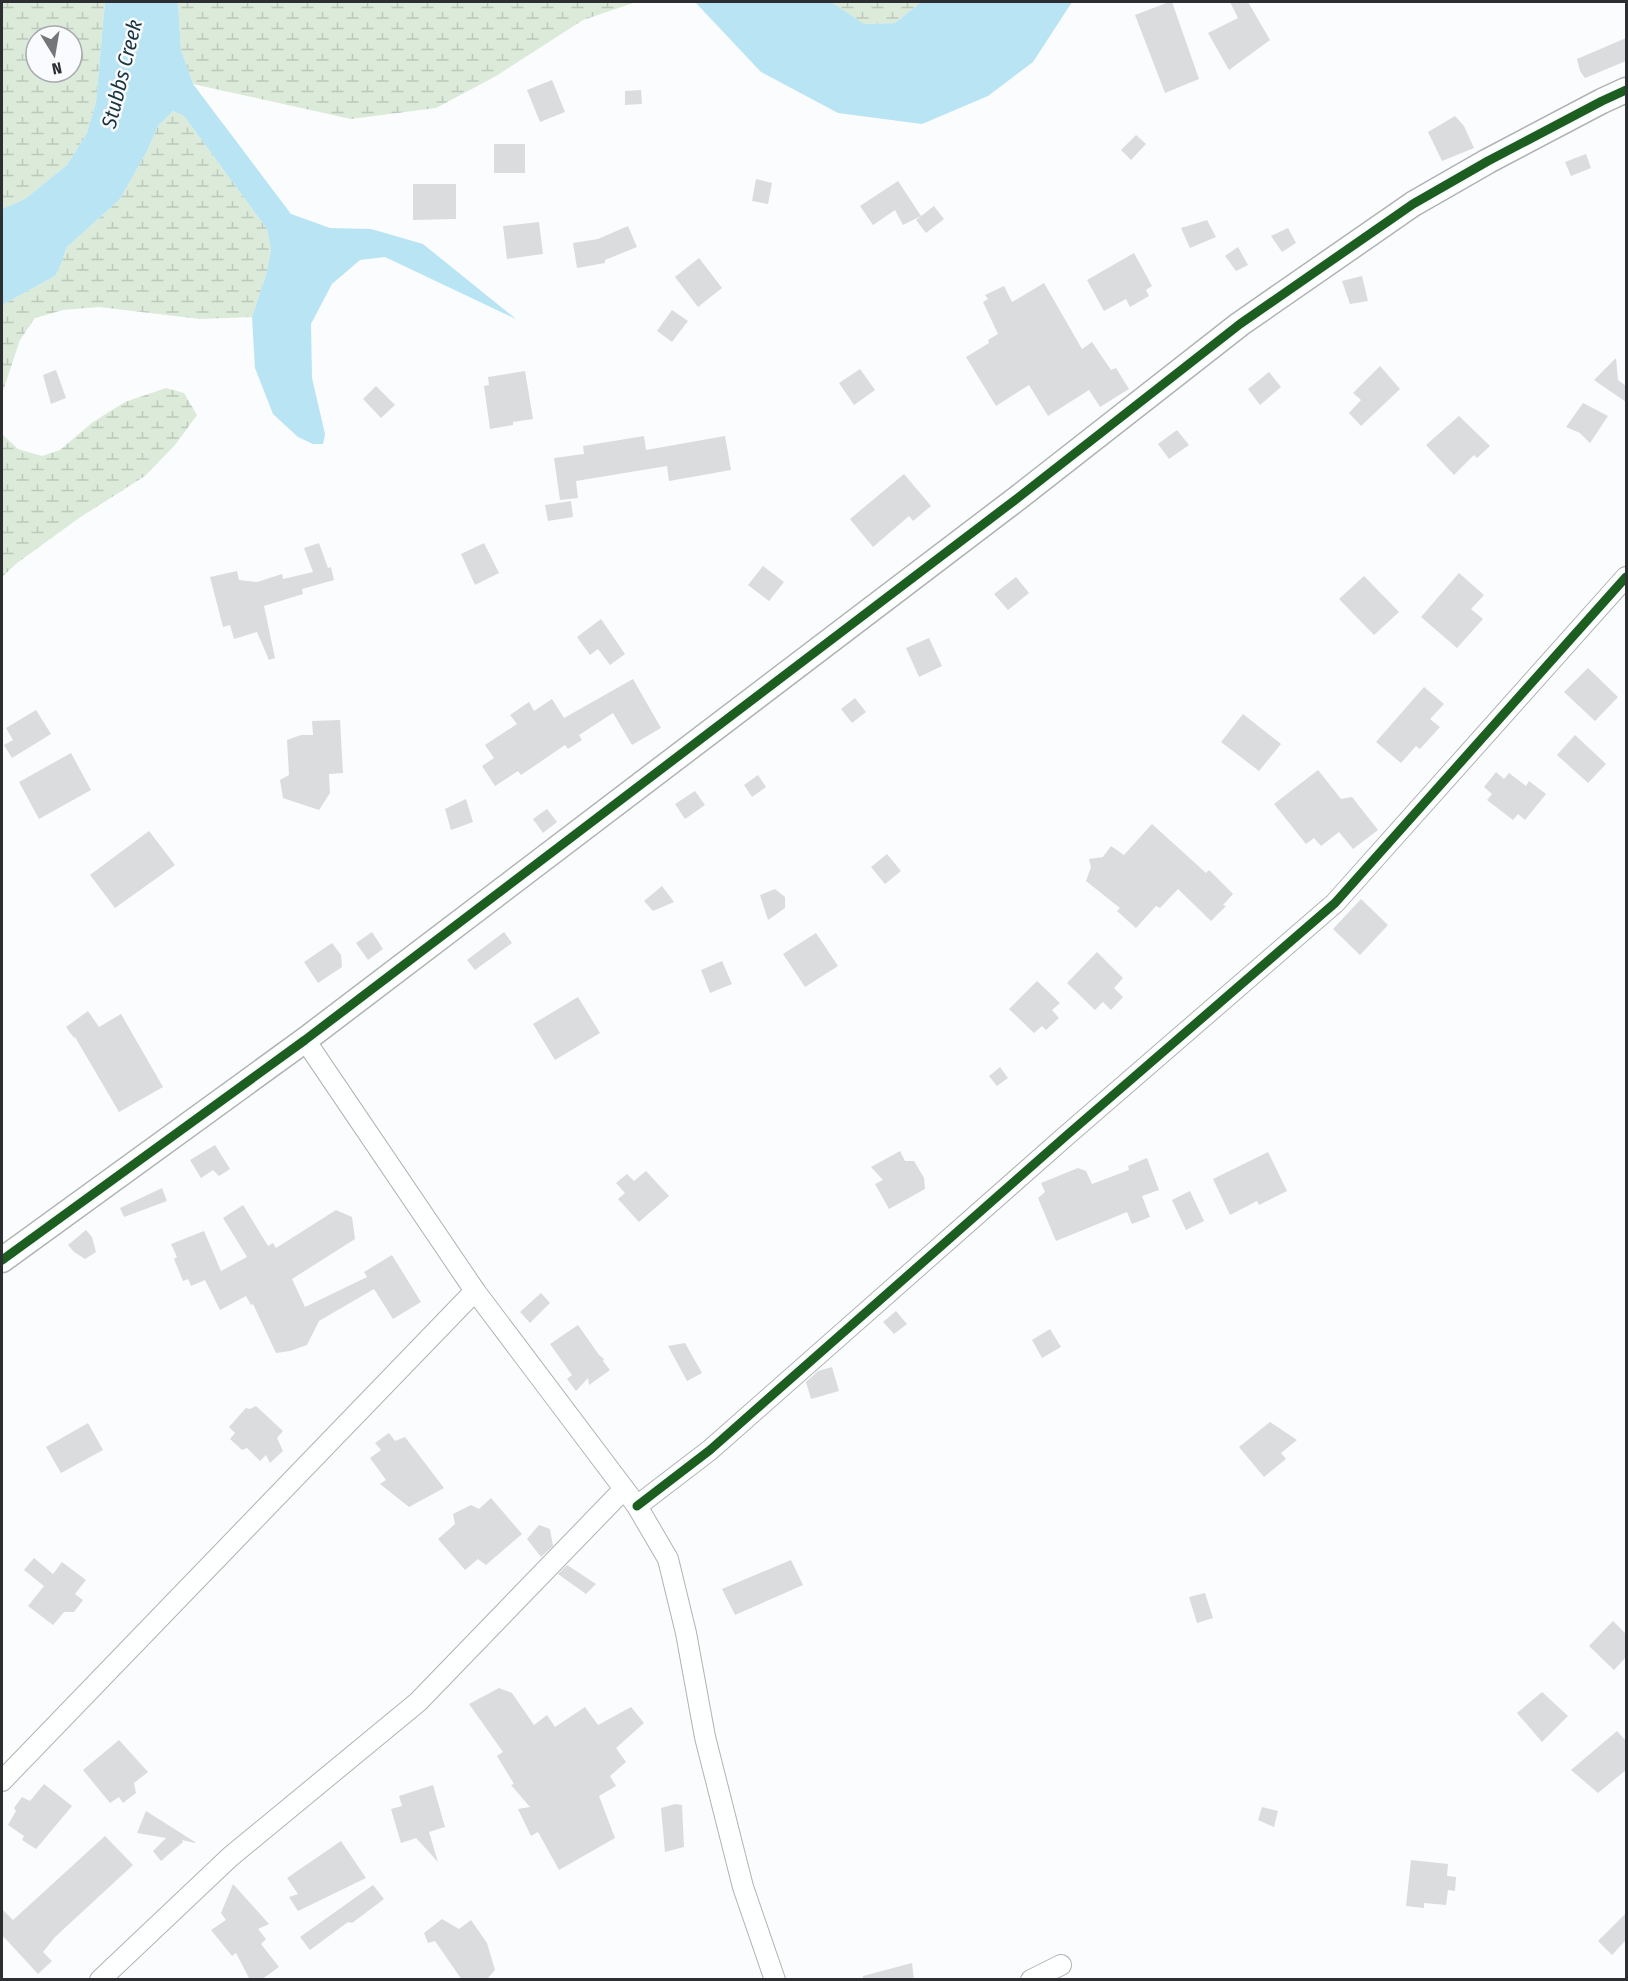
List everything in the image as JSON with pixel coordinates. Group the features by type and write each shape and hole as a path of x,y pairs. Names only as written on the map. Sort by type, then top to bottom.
{"street":[{"path":"2,1260 305,1040 1019,497 1240,324 1413,204 1488,161 1602,100 1626,90"},
{"path":"637,1506 710,1450 1067,1134 1335,903 1626,577"},
{"path":"305,1040 475,1292 637,1506 668,1559 686,1633 705,1737 737,1864 775,1980"},
{"path":"2,1781 475,1292"},
{"path":"100,1980 230,1857 418,1702 624,1489"},
{"path":"1031,1980 1061,1965"}],"green space":[{"path":"2,2 105,2 96,102 87,133 67,165 25,199 2,209"},
{"path":"178,2 636,2 583,20 496,76 436,108 351,119 193,84 181,50"},
{"path":"831,2 921,2 895,23 863,24"},
{"path":"173,111 184,116 267,229 271,250 266,275 252,317 200,319 99,307 63,310 35,318 20,340 2,394 2,305 55,276 66,248 120,199 158,126"},
{"path":"166,388 184,393 197,415 175,445 145,476 79,518 17,563 2,577 2,434 18,449 42,456 60,450 93,422 125,402"}],"water":[{"name":"Stubbs Creek","path":"105,2 178,2 181,50 193,84 291,214 330,228 371,229 423,244 516,319 385,257 360,260 332,284 311,324 312,378 325,434 323,444 313,444 298,437 273,414 255,368 252,317 266,275 271,250 267,229 184,116 173,111 158,126 120,199 66,248 55,276 2,305 2,209 25,199 67,165 87,133 96,102"},
{"path":"695,2 831,2 864,24 895,23 921,2 1072,2 1033,62 988,96 922,124 838,113 761,72"}],"building":[{"path":"1172,2 1199,79 1165,93 1135,15"},
{"path":"1230,2 1248,2 1270,40 1229,70 1208,33 1238,18"},
{"path":"1626,38 1626,61 1585,78 1580,71 1577,59"},
{"path":"552,80 565,112 540,122 527,90"},
{"path":"641,90 642,104 625,105 625,91"},
{"path":"1455,116 1464,126 1474,148 1442,161 1428,132"},
{"path":"1136,135 1146,144 1131,160 1121,150"},
{"path":"494,144 525,144 525,173 494,173"},
{"path":"1586,154 1591,168 1571,176 1565,162"},
{"path":"756,179 772,183 768,204 752,201"},
{"path":"898,181 921,216 903,225 895,210 873,225 860,206"},
{"path":"413,184 456,184 456,219 413,220"},
{"path":"934,206 944,219 926,233 916,220"},
{"path":"1207,220 1216,237 1190,248 1181,228"},
{"path":"539,222 543,254 507,259 503,226"},
{"path":"628,226 637,247 605,260 605,263 577,268 573,243 598,239"},
{"path":"1288,228 1296,243 1282,252 1271,236"},
{"path":"1238,247 1248,265 1236,271 1225,256"},
{"path":"1134,253 1152,286 1146,290 1149,296 1130,307 1126,299 1104,311 1087,280"},
{"path":"699,258 722,288 698,307 675,277"},
{"path":"1362,276 1368,301 1350,304 1342,281"},
{"path":"1044,283 1082,349 1092,342 1111,370 1116,368 1129,389 1100,407 1089,390 1048,416 1029,385 996,406 966,357 989,343 988,340 998,334 983,302 988,299 985,295 1004,286 1012,302"},
{"path":"672,310 688,321 672,342 657,331"},
{"path":"1616,358 1618,380 1626,386 1626,402 1594,380"},
{"path":"1380,366 1400,389 1361,426 1349,413 1361,400 1353,393"},
{"path":"860,369 875,390 854,405 839,383"},
{"path":"56,370 66,398 51,404 43,375"},
{"path":"525,371 533,419 490,429 484,386 489,385 488,377"},
{"path":"1269,372 1281,387 1260,405 1248,389"},
{"path":"376,386 395,405 381,418 363,399"},
{"path":"1583,403 1608,416 1590,443 1580,433 1566,427"},
{"path":"1459,416 1490,446 1477,458 1474,455 1454,475 1426,445"},
{"path":"1177,430 1189,445 1169,459 1158,444"},
{"path":"644,436 646,450 725,436 731,470 669,481 667,466 576,481 578,498 560,500 554,458 584,454 583,446"},
{"path":"904,474 931,506 913,521 909,516 873,547 850,519"},
{"path":"571,501 573,517 548,521 545,505"},
{"path":"319,543 328,568 331,567 334,580 302,589 303,594 264,606 275,658 269,660 257,632 234,639 230,625 223,627 210,577 237,571 239,580 257,582 282,574 283,579 313,572 304,548"},
{"path":"484,543 499,573 475,585 461,554"},
{"path":"763,566 784,582 769,601 748,585"},
{"path":"1459,573 1484,595 1471,609 1483,619 1457,648 1421,617"},
{"path":"1364,576 1399,612 1374,635 1339,599"},
{"path":"1016,577 1029,593 1008,610 994,594"},
{"path":"601,619 625,654 610,665 598,649 590,655 577,637"},
{"path":"929,638 942,666 919,677 906,648"},
{"path":"1588,668 1618,697 1595,721 1564,692"},
{"path":"633,679 661,728 632,745 613,713 579,735 582,740 568,749 565,745 521,775 518,771 495,786 482,766 494,758 485,745 517,724 510,715 529,702 534,711 552,699 564,718"},
{"path":"1424,687 1444,704 1430,719 1440,727 1420,749 1416,746 1401,763 1376,742"},
{"path":"855,698 866,712 852,723 841,709"},
{"path":"36,710 51,734 12,758 4,745 13,740 6,728"},
{"path":"1243,714 1281,744 1259,771 1221,742"},
{"path":"340,720 343,773 329,774 330,793 319,810 283,798 280,780 289,775 287,740 301,735 313,735 312,721"},
{"path":"1575,735 1606,764 1588,783 1557,755"},
{"path":"71,753 91,790 39,819 19,782"},
{"path":"1318,770 1341,799 1352,797 1378,830 1353,849 1339,832 1321,846 1314,838 1306,844 1274,804"},
{"path":"1496,772 1504,779 1509,773 1526,786 1529,781 1546,794 1525,820 1518,814 1513,820 1487,800 1492,794 1484,787"},
{"path":"758,775 766,787 752,797 744,785"},
{"path":"695,791 705,805 685,819 675,804"},
{"path":"466,799 473,822 451,830 445,809"},
{"path":"547,809 557,822 543,833 533,819"},
{"path":"1152,824 1206,873 1209,870 1233,894 1223,905 1226,906 1211,921 1178,889 1160,908 1156,906 1136,928 1117,911 1120,908 1086,881 1091,867 1089,859 1103,857 1111,846 1124,855"},
{"path":"149,831 175,865 115,908 90,875"},
{"path":"887,854 901,871 885,884 871,867"},
{"path":"662,886 674,902 653,911 644,901"},
{"path":"775,889 785,897 785,908 768,920 760,895"},
{"path":"1361,899 1388,925 1360,955 1333,929"},
{"path":"372,932 383,949 368,960 356,943"},
{"path":"504,932 512,943 475,970 467,960"},
{"path":"816,933 838,966 805,987 783,954"},
{"path":"332,943 341,955 342,967 318,983 304,962"},
{"path":"1097,952 1123,978 1114,988 1123,997 1111,1010 1103,1002 1095,1010 1067,983"},
{"path":"722,961 732,984 710,993 701,970"},
{"path":"1037,981 1060,1003 1052,1010 1059,1018 1046,1030 1042,1026 1034,1033 1009,1009"},
{"path":"578,997 600,1033 555,1060 533,1024"},
{"path":"88,1011 99,1027 121,1014 163,1087 119,1112 75,1037 66,1027"},
{"path":"1000,1067 1008,1078 997,1086 989,1076"},
{"path":"215,1145 230,1169 219,1176 213,1170 201,1178 190,1160"},
{"path":"900,1151 905,1161 914,1161 924,1178 925,1189 889,1209 875,1184 883,1180 871,1167"},
{"path":"1268,1152 1287,1191 1259,1205 1257,1201 1230,1215 1213,1179"},
{"path":"1147,1158 1159,1190 1142,1196 1150,1217 1132,1224 1127,1212 1056,1241 1038,1198 1045,1192 1041,1183 1078,1168 1086,1171 1092,1184 1129,1170 1128,1166"},
{"path":"646,1171 669,1196 639,1222 618,1199 625,1193 616,1183 627,1174 634,1181"},
{"path":"162,1188 167,1201 124,1217 120,1208"},
{"path":"1190,1191 1204,1221 1186,1230 1172,1200"},
{"path":"243,1205 268,1246 273,1243 276,1248 336,1210 352,1217 355,1239 292,1279 305,1307 367,1277 364,1272 392,1255 421,1302 393,1319 374,1289 319,1321 307,1345 276,1353 253,1304 251,1305 246,1296 220,1310 205,1280 191,1286 188,1279 183,1281 174,1259 177,1257 171,1244 204,1231 221,1271 247,1257 223,1218"},
{"path":"86,1230 92,1237 96,1252 85,1259 68,1245"},
{"path":"541,1293 550,1303 530,1323 520,1312"},
{"path":"896,1311 907,1324 894,1334 883,1322"},
{"path":"578,1325 610,1370 589,1385 588,1378 576,1391 567,1379 572,1375 550,1344"},
{"path":"1050,1329 1061,1347 1042,1358 1032,1340"},
{"path":"685,1343 702,1373 687,1381 668,1346"},
{"path":"832,1367 839,1391 811,1399 806,1382 818,1371"},
{"path":"256,1406 283,1431 277,1438 283,1451 270,1463 266,1455 260,1461 247,1448 242,1450 230,1439 235,1433 229,1427 246,1408"},
{"path":"1270,1422 1297,1440 1281,1453 1286,1459 1264,1477 1239,1447"},
{"path":"88,1423 103,1450 61,1473 46,1447"},
{"path":"389,1433 395,1441 405,1437 444,1488 409,1507 380,1484 386,1480 370,1458 381,1450 375,1443"},
{"path":"491,1498 522,1534 486,1565 478,1559 465,1570 438,1539 455,1524 453,1514 471,1505 479,1509"},
{"path":"539,1525 550,1529 553,1546 541,1557 527,1539"},
{"path":"34,1558 53,1574 62,1562 86,1580 75,1594 83,1600 74,1612 64,1612 53,1625 28,1606 44,1586 24,1570"},
{"path":"791,1560 803,1585 735,1615 722,1589"},
{"path":"567,1565 596,1584 586,1594 558,1574"},
{"path":"1205,1593 1213,1618 1197,1623 1189,1597"},
{"path":"1613,1621 1626,1634 1626,1657 1614,1670 1589,1646"},
{"path":"499,1688 512,1693 534,1725 547,1715 555,1727 585,1707 598,1725 631,1707 644,1723 616,1748 626,1762 610,1776 616,1786 599,1796 615,1838 559,1870 538,1832 531,1836 518,1809 530,1807 511,1785 514,1784 497,1756 503,1752 469,1704"},
{"path":"1542,1692 1568,1716 1542,1742 1517,1713"},
{"path":"1617,1731 1626,1741 1626,1770 1598,1793 1571,1770"},
{"path":"119,1740 148,1772 134,1783 136,1793 123,1803 119,1797 110,1803 83,1770"},
{"path":"44,1784 72,1806 36,1849 22,1840 24,1836 8,1825 16,1811 14,1808 22,1797 30,1801"},
{"path":"433,1785 445,1827 429,1832 438,1862 416,1838 401,1843 391,1809 402,1806 399,1796"},
{"path":"675,1804 682,1805 684,1847 665,1852 661,1808"},
{"path":"1262,1807 1278,1811 1274,1827 1258,1820"},
{"path":"146,1811 195,1843 182,1840 183,1842 161,1861 153,1851 166,1838 137,1833"},
{"path":"105,1836 133,1865 55,1937 43,1952 52,1961 38,1974 2,1935 2,1909 13,1920"},
{"path":"341,1841 366,1878 298,1911 289,1897 298,1894 287,1878"},
{"path":"1411,1860 1448,1864 1447,1876 1456,1877 1455,1891 1448,1890 1446,1905 1424,1903 1424,1908 1406,1906"},
{"path":"233,1884 269,1924 258,1929 266,1939 261,1944 279,1967 261,1980 250,1980 236,1953 232,1956 211,1930 226,1920 221,1913"},
{"path":"373,1885 384,1899 310,1950 300,1937"},
{"path":"1626,1913 1626,1940 1612,1955 1598,1941"},
{"path":"442,1919 459,1929 471,1920 487,1943 495,1970 486,1980 462,1980 435,1941 428,1943 424,1933"},
{"path":"912,1963 914,1980 863,1980 863,1976"}],"cycle path":[{"path":"2,1260 305,1040 1019,497 1240,324 1413,204 1488,161 1626,90"},
{"path":"637,1506 710,1450 1067,1135 1335,903 1626,577"}]}
